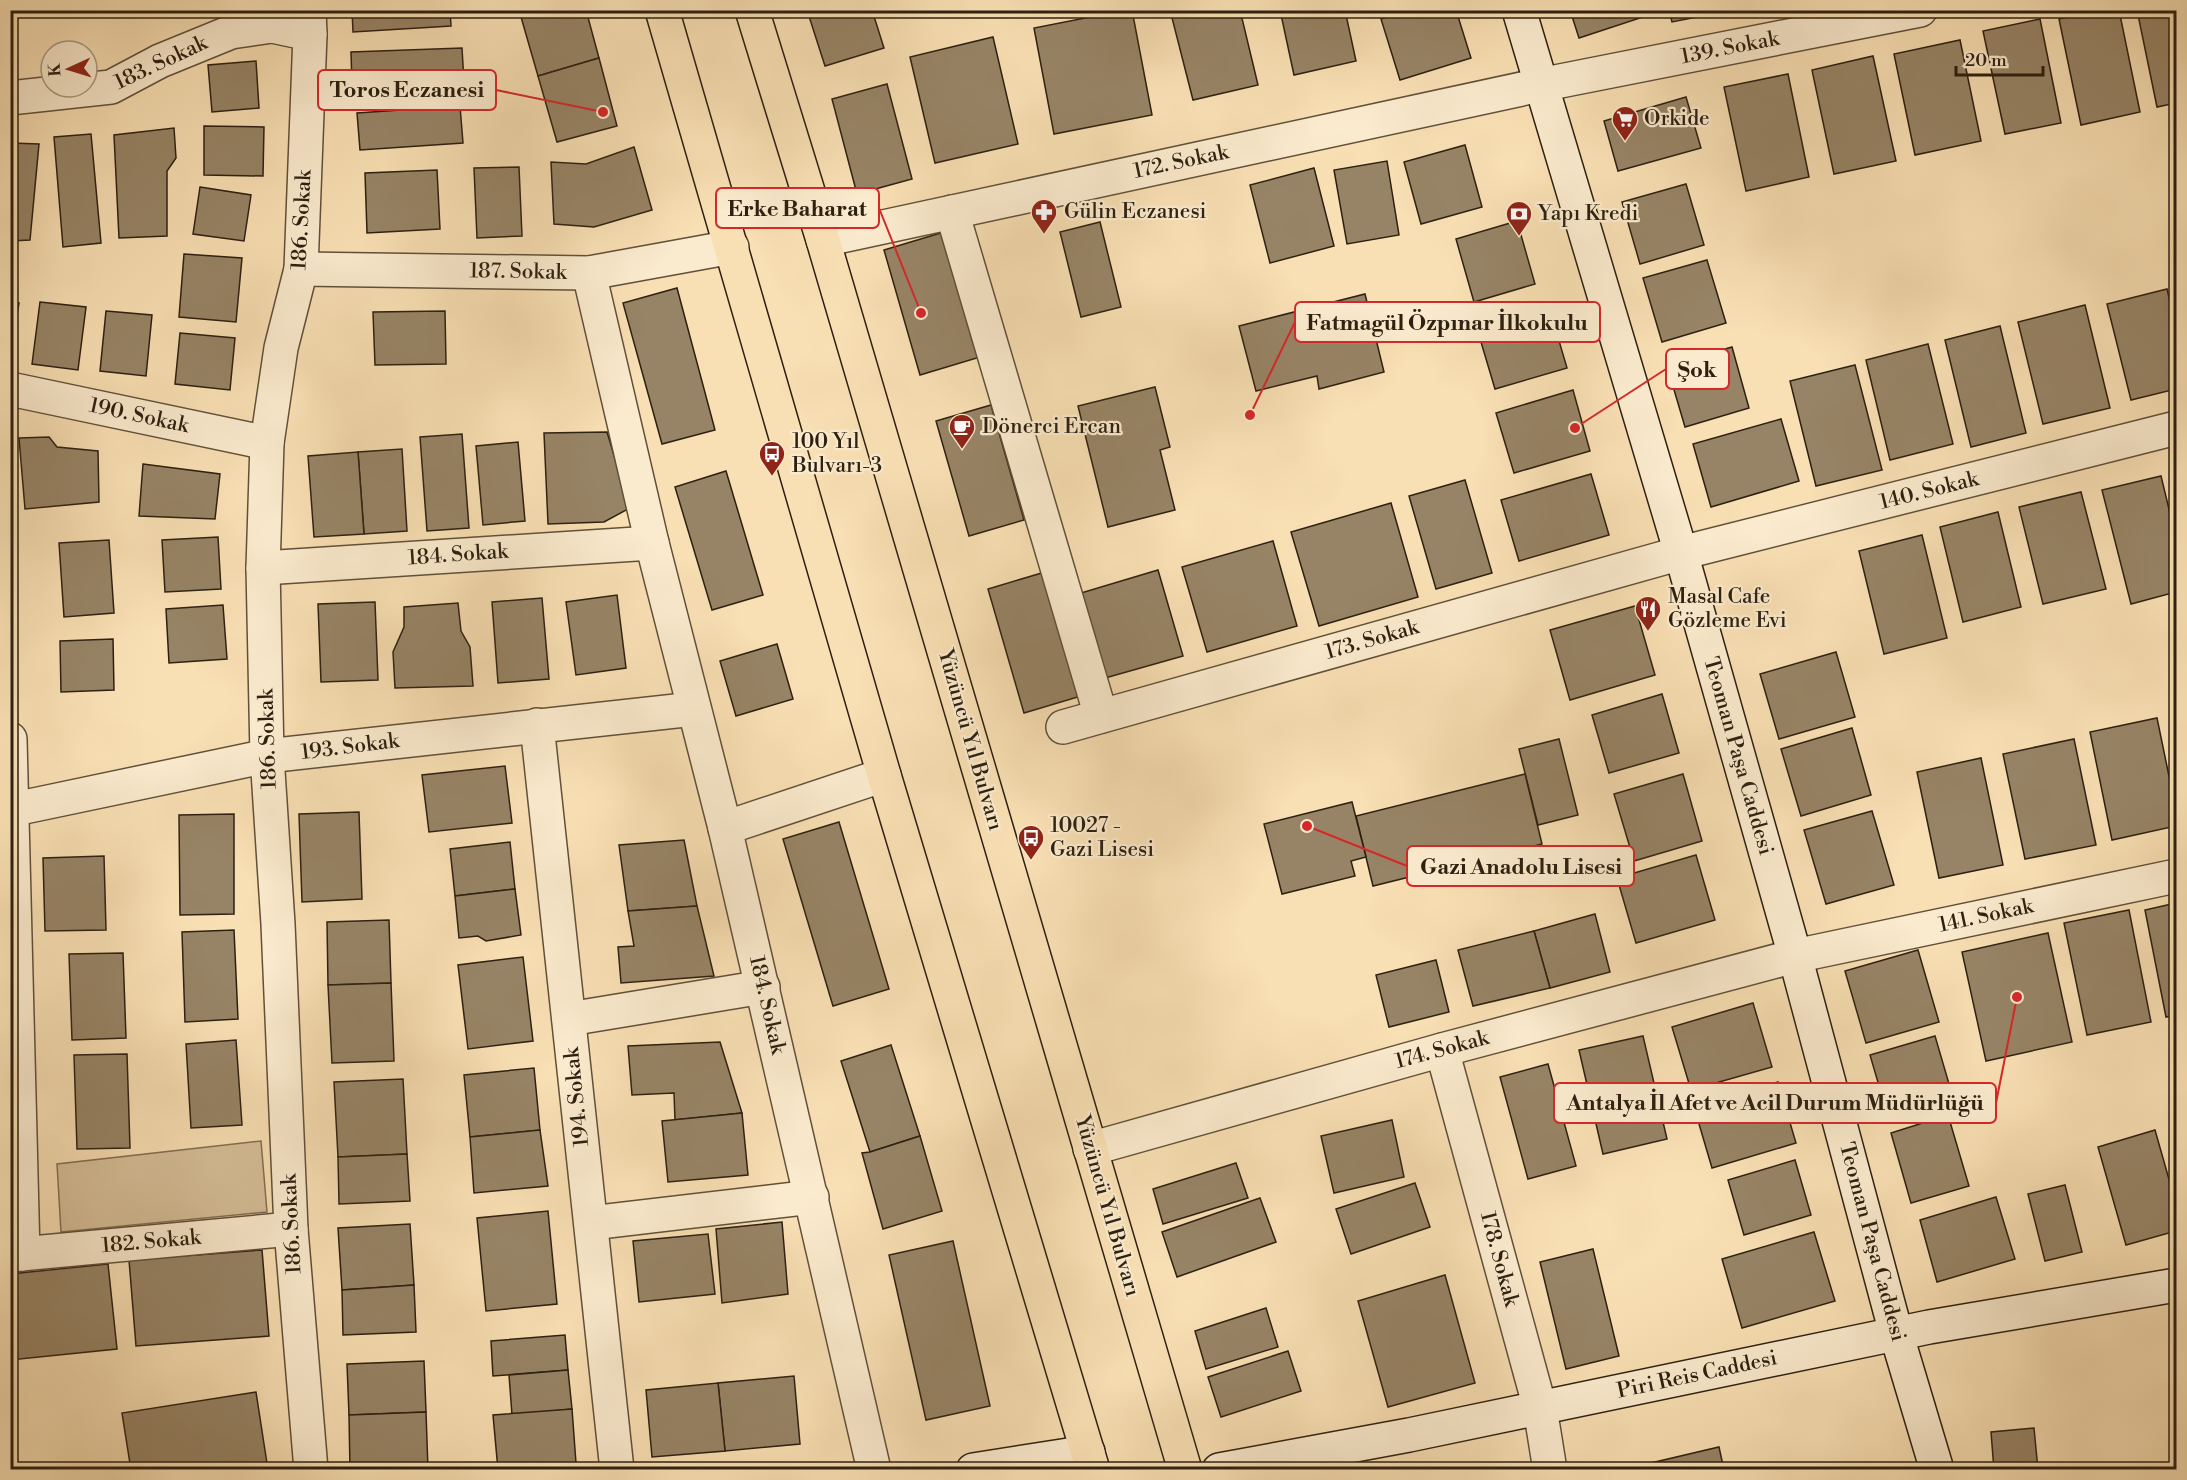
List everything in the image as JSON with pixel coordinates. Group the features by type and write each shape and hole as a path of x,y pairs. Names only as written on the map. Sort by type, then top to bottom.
{"main road":[{"path":"662,10 884,775 1090,1461"},
{"name":"Yüzüncü Yıl Bulvarı","path":"752,10 823,240 1185,1470"}],"street":[{"name":"Teoman Paşa Caddesi","path":"1519,10 1681,553 1795,956 1896,1334 1937,1470"},
{"name":"139. Sokak","path":"1540,85 1920,10"},
{"name":"183. Sokak","path":"10,98 111,87 160,61 231,32 310,22"},
{"name":"186. Sokak","path":"310,22 301,269 281,348 267,443 263,568 267,756 279,936 291,1229 311,1470"},
{"name":"172. Sokak","path":"823,240 1540,85"},
{"path":"952,212 1101,716"},
{"name":"187. Sokak","path":"301,269 589,273 732,247"},
{"name":"184. Sokak","path":"589,273 652,543 763,987 874,1470"},
{"name":"190. Sokak","path":"10,389 267,443"},
{"name":"140. Sokak","path":"1681,553 2176,428"},
{"name":"184. Sokak","path":"263,568 652,543"},
{"name":"173. Sokak","path":"1063,727 1681,553"},
{"name":"193. Sokak","path":"12,810 267,756 694,709"},
{"name":"194. Sokak","path":"537,725 617,1470"},
{"path":"10,739 17,1254"},
{"path":"725,828 884,775"},
{"name":"141. Sokak","path":"1795,956 2176,876"},
{"name":"174. Sokak","path":"1090,1149 1442,1050 1795,956"},
{"path":"569,1019 763,987"},
{"name":"178. Sokak","path":"1442,1050 1540,1408 1550,1470"},
{"path":"591,1223 812,1197"},
{"name":"182. Sokak","path":"17,1254 291,1229"},
{"name":"Piri Reis Caddesi","path":"1219,1470 1409,1435 1896,1334 2176,1285"},
{"path":"973,1470 1090,1461"}],"shaded area":[{"path":"261,1141 267,1212 61,1232 57,1164"}],"building":[{"path":"352,10 450,10 451,26 353,32"},
{"path":"519,10 586,10 599,58 538,76"},
{"path":"807,10 872,10 884,48 825,66"},
{"path":"1132,10 1152,115 1054,134 1034,28"},
{"path":"1170,10 1240,10 1258,85 1193,100"},
{"path":"1280,10 1345,10 1356,61 1294,75"},
{"path":"1408,10 1456,10 1471,58 1400,80 1381,19"},
{"path":"1570,10 1648,10 1649,15 1579,38"},
{"path":"1669,10 1718,10 1718,13 1672,22"},
{"path":"2098,10 2119,10 2140,112 2081,125 2059,19"},
{"path":"2137,10 2176,10 2176,103 2157,107"},
{"path":"10,15 16,55 10,56"},
{"path":"2040,19 2061,123 2005,134 1983,31"},
{"path":"993,37 1018,144 935,163 910,57"},
{"path":"1960,40 1981,141 1915,155 1894,54"},
{"path":"462,48 464,82 352,86 351,52"},
{"path":"1873,56 1896,161 1834,174 1812,70"},
{"path":"599,58 617,126 557,142 538,76"},
{"path":"256,61 259,108 212,112 208,65"},
{"path":"1788,74 1809,177 1746,191 1724,87"},
{"path":"887,84 912,179 857,194 832,99"},
{"path":"1686,97 1701,148 1618,171 1604,121"},
{"path":"460,106 463,143 360,150 357,113"},
{"path":"204,126 264,127 263,176 204,175"},
{"path":"174,128 176,158 167,171 167,236 119,238 114,135"},
{"path":"91,134 101,243 63,247 54,137"},
{"path":"10,143 39,144 30,240 10,241"},
{"path":"1465,145 1482,207 1421,224 1404,162"},
{"path":"634,147 652,210 594,227 554,224 551,162 586,164"},
{"path":"1387,161 1399,235 1347,244 1334,170"},
{"path":"519,167 522,236 477,238 474,168"},
{"path":"1314,168 1334,246 1270,263 1250,185"},
{"path":"437,170 440,229 367,233 365,173"},
{"path":"1686,184 1704,245 1640,264 1622,202"},
{"path":"200,187 251,195 244,241 193,234"},
{"path":"1517,221 1535,284 1474,302 1456,239"},
{"path":"1100,222 1121,307 1081,317 1060,232"},
{"path":"944,232 980,357 920,375 884,250"},
{"path":"184,254 242,258 236,322 179,317"},
{"path":"1707,260 1726,323 1662,342 1643,278"},
{"path":"677,288 715,430 662,444 623,303"},
{"path":"2167,289 2176,327 2176,389 2131,400 2107,304"},
{"path":"1365,294 1384,372 1319,389 1317,376 1256,391 1239,326"},
{"path":"10,302 19,303 10,360"},
{"path":"40,302 86,307 78,370 32,364"},
{"path":"2085,305 2110,408 2043,424 2018,322"},
{"path":"1550,310 1567,368 1495,389 1478,332"},
{"path":"106,311 152,315 146,376 100,371"},
{"path":"445,311 446,364 375,365 373,312"},
{"path":"2000,326 2026,433 1971,447 1945,340"},
{"path":"180,333 235,338 230,390 175,384"},
{"path":"1928,344 1953,444 1890,460 1866,360"},
{"path":"1732,347 1749,408 1685,427 1667,366"},
{"path":"1855,365 1882,470 1816,486 1790,381"},
{"path":"1155,387 1170,447 1160,450 1175,510 1108,527 1078,406"},
{"path":"1573,390 1590,451 1514,473 1496,413"},
{"path":"991,405 1024,520 969,536 936,421"},
{"path":"1781,419 1799,481 1711,507 1693,444"},
{"path":"607,432 630,508 604,522 548,524 544,433"},
{"path":"462,434 469,528 427,531 420,437"},
{"path":"49,437 57,447 98,451 99,502 25,509 19,438"},
{"path":"518,442 525,521 483,525 476,446"},
{"path":"402,449 407,531 364,534 358,452"},
{"path":"358,452 364,534 314,537 308,456"},
{"path":"143,464 220,474 215,519 139,516"},
{"path":"726,471 763,595 712,610 675,487"},
{"path":"1591,474 1609,535 1519,561 1501,500"},
{"path":"2161,476 2176,538 2176,592 2131,604 2102,490"},
{"path":"1465,480 1492,573 1436,589 1409,496"},
{"path":"2081,492 2106,589 2043,604 2019,507"},
{"path":"1391,503 1418,597 1319,626 1291,532"},
{"path":"1998,512 2021,607 1963,622 1940,527"},
{"path":"1922,535 1947,638 1884,654 1859,551"},
{"path":"218,537 221,589 165,592 162,540"},
{"path":"109,540 114,613 64,617 59,543"},
{"path":"1273,541 1297,626 1207,652 1182,567"},
{"path":"1158,570 1183,656 1105,678 1081,593"},
{"path":"1045,572 1081,696 1024,713 988,589"},
{"path":"617,595 626,668 576,675 566,602"},
{"path":"542,598 549,679 498,683 492,602"},
{"path":"375,602 378,680 321,682 318,604"},
{"path":"458,603 461,631 470,647 473,686 395,688 393,652 404,627 404,607"},
{"path":"223,605 227,659 169,663 166,609"},
{"path":"1635,606 1655,675 1570,700 1550,630"},
{"path":"113,639 114,690 61,692 60,641"},
{"path":"777,644 793,699 736,716 720,661"},
{"path":"1836,652 1855,717 1779,739 1760,674"},
{"path":"1662,694 1679,753 1609,773 1592,715"},
{"path":"2157,718 2176,810 2176,826 2112,840 2090,732"},
{"path":"1852,728 1871,795 1801,816 1781,749"},
{"path":"1559,739 1578,815 1538,825 1519,749"},
{"path":"2074,739 2096,845 2025,859 2003,754"},
{"path":"1981,758 2003,865 1939,878 1917,772"},
{"path":"505,766 512,823 429,832 422,775"},
{"path":"1525,774 1542,844 1373,886 1356,816"},
{"path":"1683,774 1702,841 1634,861 1614,794"},
{"path":"1352,802 1366,857 1351,861 1355,876 1282,894 1264,824"},
{"path":"1872,811 1894,885 1826,904 1804,830"},
{"path":"359,812 362,899 302,902 299,814"},
{"path":"234,814 234,914 180,915 179,815"},
{"path":"839,822 889,989 833,1006 783,839"},
{"path":"684,840 697,906 628,911 619,845"},
{"path":"510,842 515,889 455,896 450,849"},
{"path":"1696,855 1715,920 1636,943 1617,878"},
{"path":"104,856 106,930 45,931 43,858"},
{"path":"515,889 521,935 486,941 478,936 459,938 455,896"},
{"path":"2176,903 2176,1015 2166,1017 2145,910"},
{"path":"697,906 714,976 621,983 618,947 634,946 628,911"},
{"path":"2129,910 2151,1022 2087,1035 2064,923"},
{"path":"1595,914 1610,972 1550,988 1534,931"},
{"path":"389,920 391,983 328,985 327,922"},
{"path":"234,930 238,1019 185,1022 182,932"},
{"path":"1534,931 1550,988 1473,1006 1458,950"},
{"path":"2048,933 2072,1042 1986,1061 1962,952"},
{"path":"1918,950 1939,1022 1866,1043 1845,971"},
{"path":"123,953 126,1038 72,1040 69,954"},
{"path":"523,957 533,1041 468,1049 458,965"},
{"path":"1436,960 1449,1012 1389,1027 1376,975"},
{"path":"391,983 394,1061 332,1063 328,985"},
{"path":"1753,1003 1772,1067 1691,1090 1672,1027"},
{"path":"1643,1036 1667,1139 1603,1154 1579,1050"},
{"path":"1935,1036 1954,1101 1889,1120 1870,1055"},
{"path":"236,1040 242,1125 191,1128 186,1044"},
{"path":"720,1042 742,1113 675,1120 674,1093 632,1095 628,1046"},
{"path":"891,1045 920,1136 870,1152 841,1061"},
{"path":"127,1054 130,1148 77,1149 74,1055"},
{"path":"1548,1064 1576,1166 1528,1179 1500,1077"},
{"path":"534,1068 540,1130 470,1137 464,1075"},
{"path":"403,1079 407,1154 338,1157 334,1082"},
{"path":"1778,1082 1796,1143 1712,1168 1694,1107"},
{"path":"742,1113 748,1175 668,1182 662,1121"},
{"path":"1948,1115 1969,1186 1911,1203 1891,1133"},
{"path":"1392,1120 1404,1177 1334,1193 1321,1136"},
{"path":"540,1130 548,1186 474,1193 470,1137"},
{"path":"2155,1130 2176,1204 2176,1231 2126,1245 2098,1147"},
{"path":"920,1136 942,1211 883,1229 862,1153"},
{"path":"407,1154 410,1201 339,1204 338,1157"},
{"path":"1795,1160 1811,1215 1744,1235 1728,1180"},
{"path":"1236,1163 1248,1198 1163,1224 1153,1189"},
{"path":"1415,1183 1430,1227 1351,1254 1336,1209"},
{"path":"2065,1185 2082,1252 2045,1261 2028,1194"},
{"path":"1996,1197 2015,1259 1937,1282 1920,1220"},
{"path":"1260,1198 1276,1242 1177,1277 1162,1232"},
{"path":"548,1211 557,1304 486,1311 477,1218"},
{"path":"782,1222 788,1294 722,1303 716,1229"},
{"path":"410,1224 414,1285 342,1290 338,1228"},
{"path":"1814,1232 1835,1301 1742,1328 1722,1259"},
{"path":"708,1234 715,1294 639,1302 633,1241"},
{"path":"953,1241 990,1406 926,1420 889,1255"},
{"path":"1593,1249 1619,1356 1566,1369 1540,1262"},
{"path":"262,1250 269,1336 136,1346 129,1260"},
{"path":"108,1264 117,1349 10,1360 10,1274"},
{"path":"1445,1275 1475,1383 1388,1407 1358,1301"},
{"path":"414,1285 416,1332 343,1335 342,1290"},
{"path":"1266,1308 1278,1347 1206,1369 1195,1331"},
{"path":"565,1335 568,1370 493,1376 491,1341"},
{"path":"1288,1351 1301,1391 1221,1417 1208,1377"},
{"path":"424,1361 426,1412 349,1415 347,1364"},
{"path":"568,1370 572,1409 512,1415 509,1375"},
{"path":"794,1376 800,1444 725,1451 718,1383"},
{"path":"718,1383 725,1451 652,1457 646,1390"},
{"path":"256,1392 268,1470 131,1470 122,1413"},
{"path":"572,1409 576,1463 498,1470 493,1415"},
{"path":"426,1412 428,1470 350,1470 349,1415"},
{"path":"2034,1428 2038,1470 1994,1470 1991,1432"},
{"path":"1719,1447 1724,1470 1621,1470"}],"place":[{"name":"Toros Eczanesi","path":"603,112"},
{"name":"Orkide","path":"1625,142"},
{"name":"Gülin Eczanesi","path":"1044,235"},
{"name":"Yapı Kredi","path":"1519,237"},
{"name":"Erke Baharat","path":"921,313"},
{"name":"Fatmagül Özpınar İlkokulu","path":"1250,415"},
{"name":"Şok","path":"1575,428"},
{"name":"Dönerci Ercan","path":"962,450"},
{"name":"100 Yıl Bulvarı-3","path":"772,477"},
{"name":"Masal Cafe Gözleme Evi","path":"1648,632"},
{"name":"Gazi Anadolu Lisesi","path":"1307,826"},
{"name":"10027 - Gazi Lisesi","path":"1031,861"},
{"name":"Antalya İl Afet ve Acil Durum Müdürlüğü","path":"2017,997"}]}
